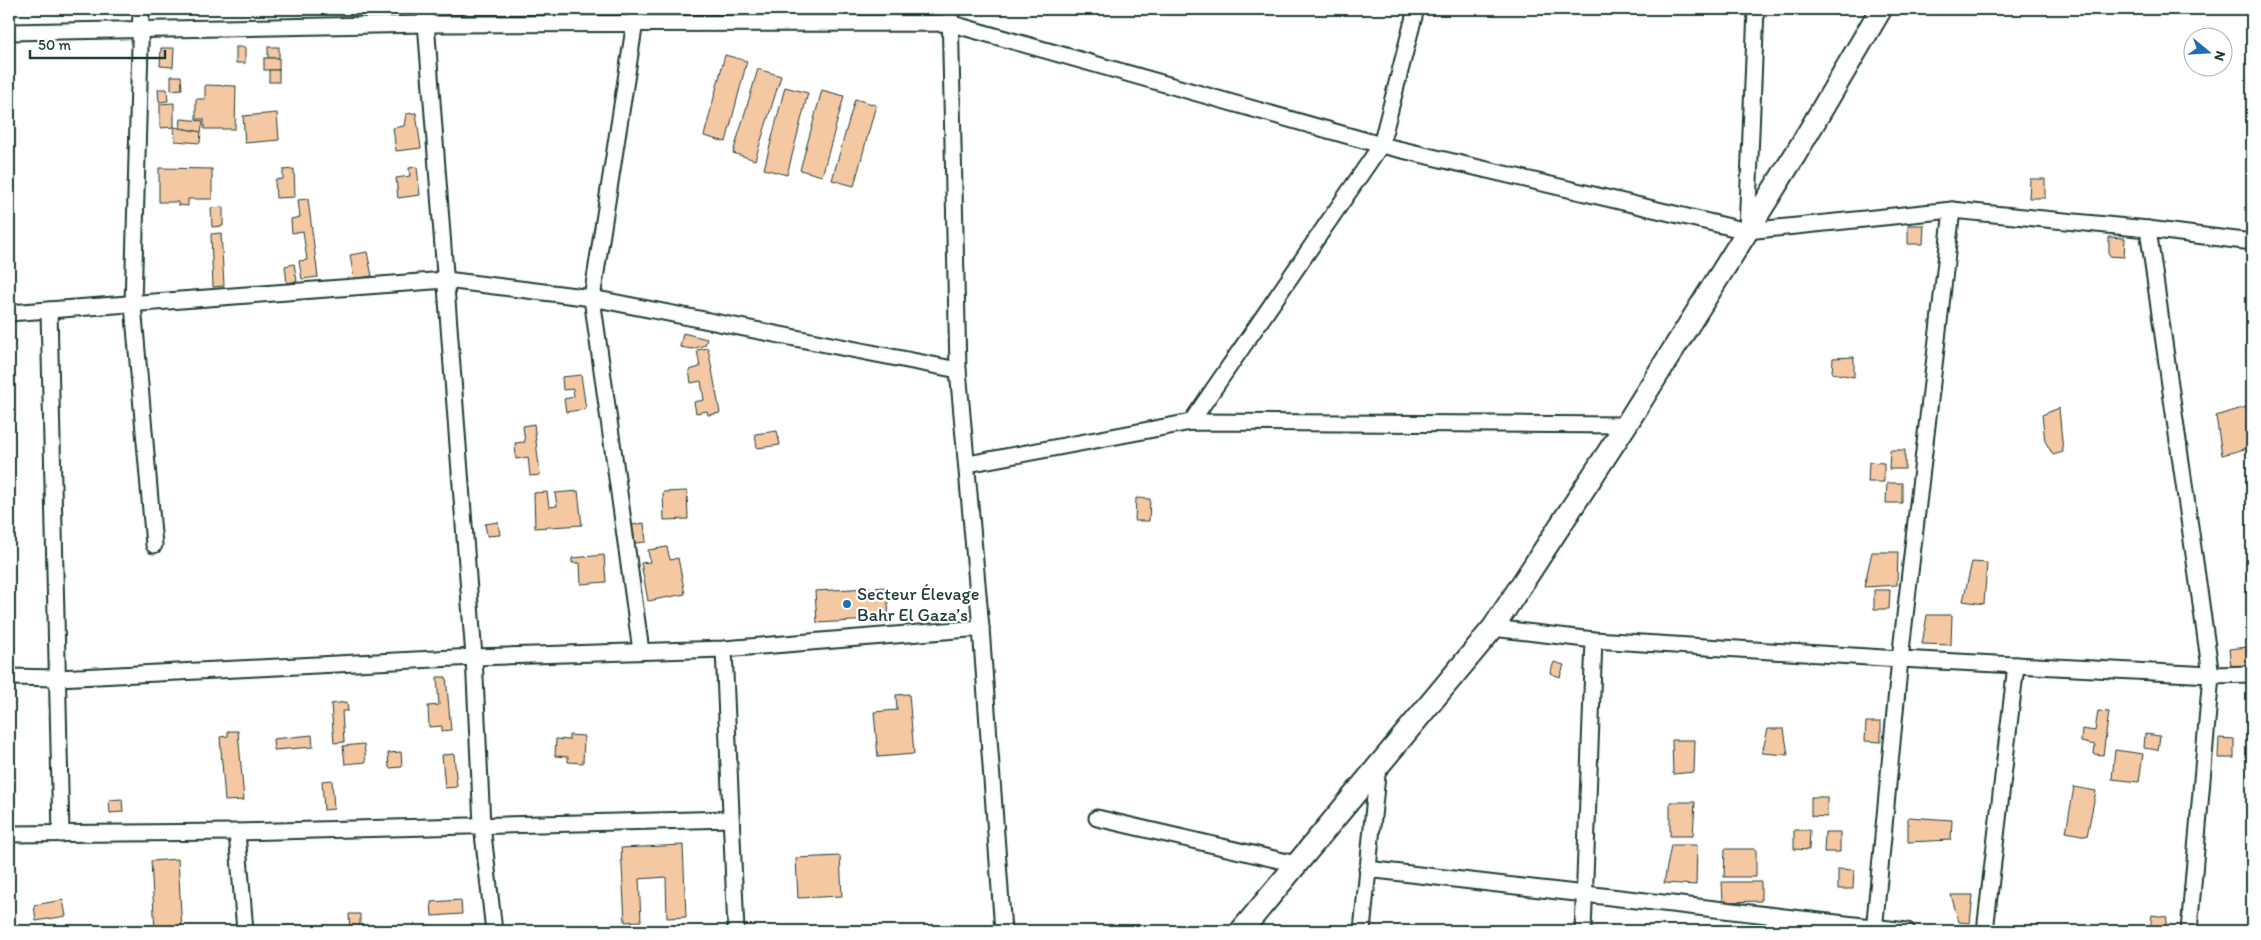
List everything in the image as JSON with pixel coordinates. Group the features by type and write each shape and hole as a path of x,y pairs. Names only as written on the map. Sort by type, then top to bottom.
{"main road":[{"path":"1241,931 1493,628 1626,425 1747,231 1881,9"}],"street":[{"path":"141,9 133,305 154,545"},
{"path":"1191,422 1381,145 1416,9"},
{"path":"1747,231 1756,9"},
{"path":"425,16 474,657 482,825 494,931"},
{"path":"9,32 425,16 949,16 1381,145 1747,231 1952,210 2148,229 2252,242"},
{"path":"636,16 592,298 641,651"},
{"path":"949,16 958,370 968,464 1003,931"},
{"path":"1874,929 1900,659 1952,210"},
{"path":"2148,229 2211,675 2189,931"},
{"path":"9,313 446,280 592,298 958,370"},
{"path":"49,310 61,834"},
{"path":"968,464 1191,422 1626,425"},
{"path":"9,677 58,678 474,657 724,649 981,628"},
{"path":"1493,628 1594,640 1900,659 2211,675 2252,674"},
{"path":"1583,931 1594,640"},
{"path":"724,649 736,931"},
{"path":"1985,931 2016,665"},
{"path":"1362,931 1378,764"},
{"path":"1097,818 1296,864"},
{"path":"9,834 237,832 730,819"},
{"path":"237,832 245,931"},
{"path":"1367,869 1874,929 1907,931"}],"building":[{"path":"236,47 245,47 245,63 236,63"},
{"path":"268,47 279,47 279,58 268,58"},
{"path":"161,48 174,48 173,67 160,66"},
{"path":"725,55 747,61 726,142 704,136"},
{"path":"264,58 279,58 279,70 264,70"},
{"path":"758,69 781,76 755,160 733,153"},
{"path":"269,70 279,70 279,82 269,82"},
{"path":"171,76 181,76 182,89 171,90"},
{"path":"205,85 236,86 235,129 204,129 204,119 196,119 196,99 205,99"},
{"path":"785,87 808,93 787,175 764,169"},
{"path":"158,89 167,89 168,101 159,102"},
{"path":"822,90 844,96 822,176 800,170"},
{"path":"855,99 876,105 854,186 832,180"},
{"path":"174,103 174,127 160,128 160,104"},
{"path":"277,113 279,140 245,143 243,116"},
{"path":"416,113 421,148 396,151 393,128 404,126 406,114"},
{"path":"181,119 203,121 201,132 180,128"},
{"path":"174,127 201,132 200,143 175,141"},
{"path":"417,167 420,195 398,198 396,178 410,176 409,168"},
{"path":"159,168 212,169 212,199 188,199 188,206 178,205 178,202 159,202"},
{"path":"294,169 295,197 276,198 275,180 283,179 283,170"},
{"path":"2030,179 2045,179 2045,198 2029,198"},
{"path":"308,199 318,277 302,279 299,261 307,260 303,231 292,233 291,219 300,217 298,200"},
{"path":"223,207 223,226 212,227 211,208"},
{"path":"1908,225 1924,225 1923,244 1908,244"},
{"path":"221,233 224,286 213,287 211,234"},
{"path":"2109,237 2125,238 2124,257 2109,256"},
{"path":"367,252 372,276 354,279 350,255"},
{"path":"294,264 297,281 287,283 285,266"},
{"path":"683,333 707,339 705,345 692,349 680,347"},
{"path":"708,348 720,413 708,415 707,411 696,413 694,402 704,400 701,381 691,383 689,370 700,367 697,350"},
{"path":"1854,357 1854,377 1832,373 1833,358"},
{"path":"581,375 586,409 566,412 564,399 574,397 573,389 563,390 562,377"},
{"path":"2252,405 2252,447 2222,455 2216,416"},
{"path":"2059,408 2063,452 2053,455 2045,441 2042,415"},
{"path":"534,424 540,475 530,476 528,457 516,459 515,443 525,442 523,426"},
{"path":"777,431 780,445 757,448 755,434"},
{"path":"1890,450 1905,450 1905,469 1889,469"},
{"path":"1869,462 1884,463 1884,482 1868,482"},
{"path":"1887,483 1902,483 1902,503 1886,503"},
{"path":"578,491 582,525 535,528 534,493 547,492 549,507 557,506 555,493"},
{"path":"687,491 688,519 664,520 663,492"},
{"path":"1136,498 1150,499 1149,521 1135,521"},
{"path":"498,522 500,535 487,536 485,524"},
{"path":"644,523 646,542 635,543 632,525"},
{"path":"667,547 670,560 678,558 685,594 648,601 641,563 650,562 648,550"},
{"path":"1872,552 1898,552 1897,585 1864,587"},
{"path":"604,555 606,582 581,584 580,563 572,563 572,558"},
{"path":"1972,562 1987,563 1984,604 1963,601"},
{"path":"887,587 889,619 817,623 815,591"},
{"path":"1874,590 1890,590 1889,609 1874,609"},
{"path":"1927,615 1952,615 1951,645 1922,644"},
{"path":"2248,647 2251,665 2231,667 2229,649"},
{"path":"1554,662 1564,665 1560,677 1550,673"},
{"path":"437,677 446,677 451,730 442,731 442,726 429,727 428,706 439,705"},
{"path":"909,694 914,754 878,757 874,712 897,710 896,695"},
{"path":"347,702 348,711 342,711 344,742 334,743 331,704"},
{"path":"2098,711 2109,712 2103,755 2094,754 2095,745 2081,742 2082,729 2095,731"},
{"path":"1866,722 1881,722 1881,742 1865,741"},
{"path":"1768,729 1784,729 1788,755 1762,753"},
{"path":"228,731 238,731 244,800 225,801 220,737 228,736"},
{"path":"2145,734 2160,736 2158,750 2144,748"},
{"path":"312,735 313,747 274,750 273,739"},
{"path":"569,735 584,736 583,763 568,762 568,757 555,756 556,739 569,740"},
{"path":"2219,738 2234,739 2234,758 2218,758"},
{"path":"1672,740 1695,740 1694,772 1673,774"},
{"path":"364,744 366,762 345,764 343,746"},
{"path":"2115,750 2143,754 2139,782 2112,779"},
{"path":"401,752 402,767 389,768 388,753"},
{"path":"454,754 457,787 445,788 442,755"},
{"path":"332,780 334,809 324,810 322,781"},
{"path":"2074,787 2096,791 2087,836 2066,832"},
{"path":"1811,797 1827,797 1827,817 1811,816"},
{"path":"122,799 123,812 110,813 109,800"},
{"path":"1670,802 1695,802 1693,836 1670,836"},
{"path":"1908,817 1952,820 1951,840 1908,842"},
{"path":"1794,830 1810,830 1809,850 1794,849"},
{"path":"1825,832 1840,832 1840,852 1824,852"},
{"path":"683,845 686,917 667,918 666,877 639,879 641,921 625,922 621,848"},
{"path":"1671,845 1697,845 1696,885 1664,883"},
{"path":"1725,849 1756,849 1756,877 1724,877"},
{"path":"840,856 842,896 798,898 796,858"},
{"path":"178,859 182,931 155,931 151,861"},
{"path":"1838,869 1854,870 1853,889 1838,889"},
{"path":"1722,882 1761,882 1761,901 1723,902"},
{"path":"1951,895 1973,895 1970,923 1959,922"},
{"path":"63,900 66,916 36,921 34,905"},
{"path":"461,900 462,914 432,916 431,902"},
{"path":"349,914 360,914 360,930 350,931"},
{"path":"2152,915 2167,917 2165,931 2150,931"},
{"path":"305,925 306,931 251,931 251,928"}],"place":[{"name":"Secteur Élevage Bahr El Gaza’s","path":"847,604"}]}
